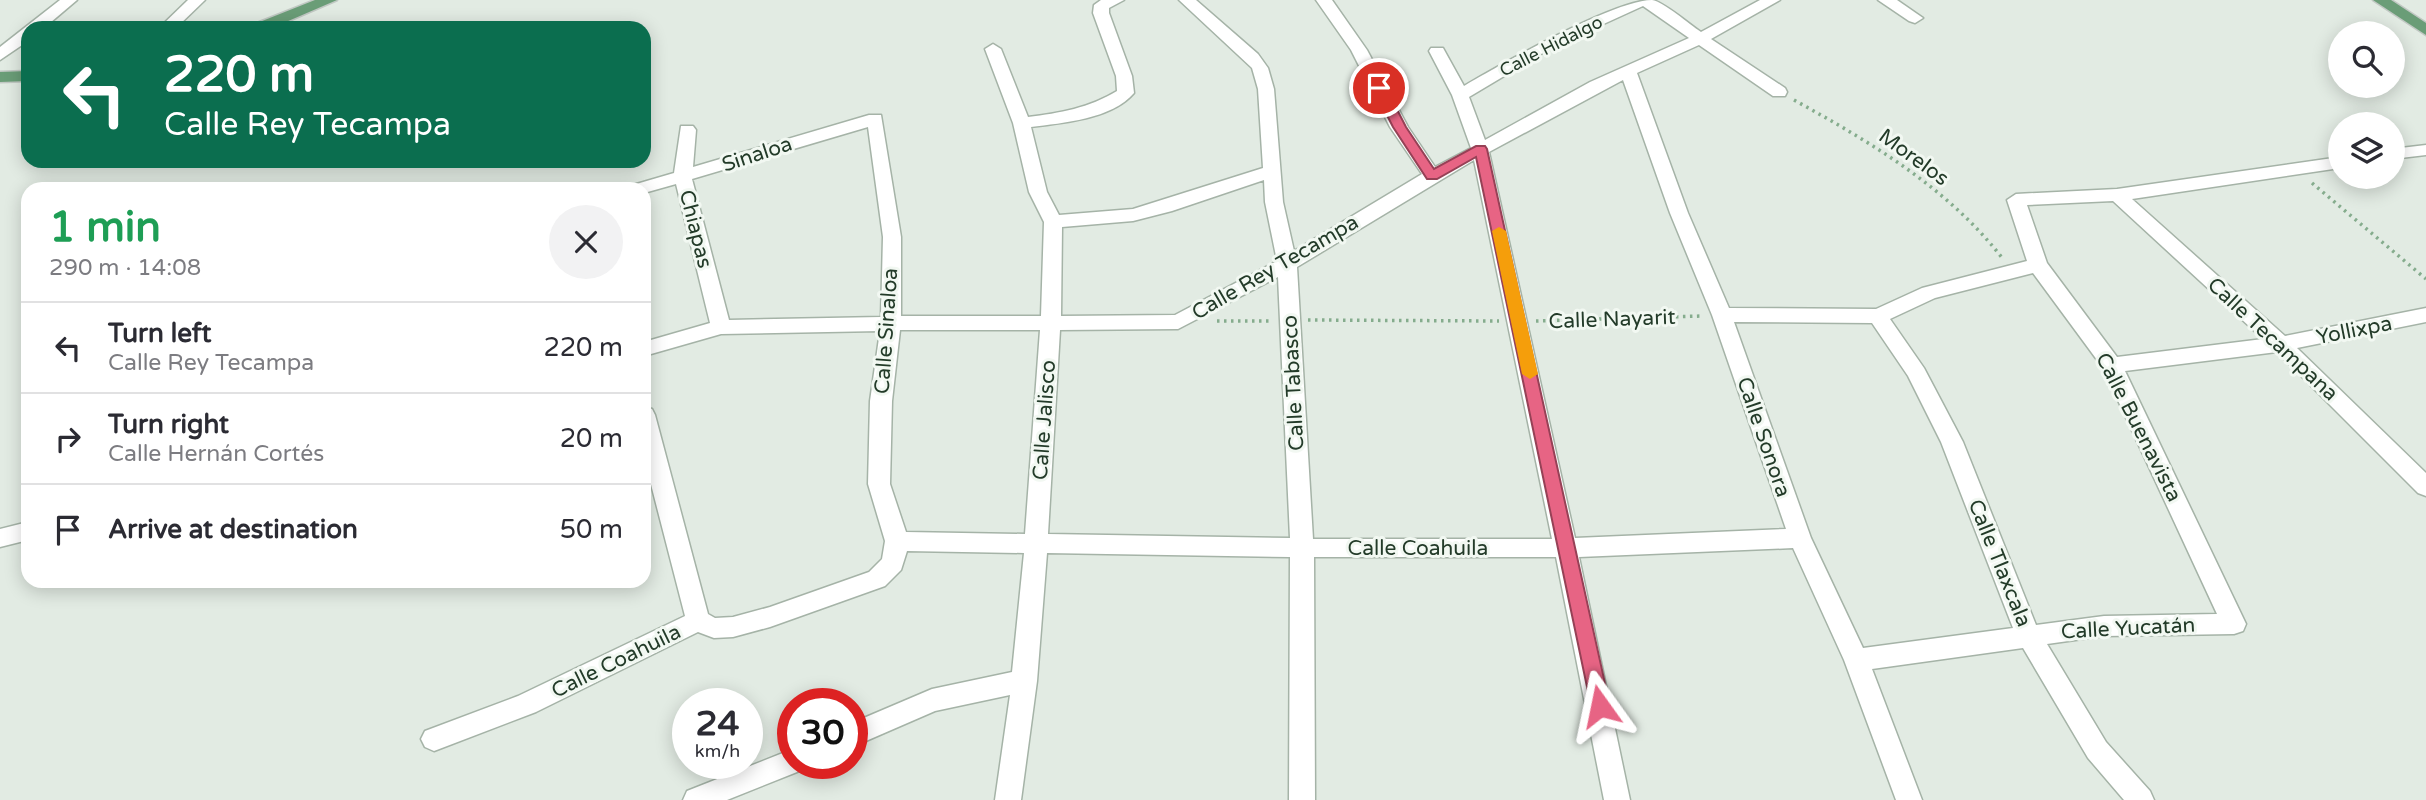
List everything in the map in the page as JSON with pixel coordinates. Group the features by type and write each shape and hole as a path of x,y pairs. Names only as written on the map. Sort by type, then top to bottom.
{"main road":[{"path":"276,21 329,0"},
{"path":"2381,0 2426,30"},
{"path":"0,77 21,76"}],"street":[{"path":"43,21 69,0"},
{"path":"174,21 197,0"},
{"path":"1022,123 1078,115 1107,106 1126,93 1124,76 1101,13 1102,5 1116,0"},
{"name":"Calle Tabasco","path":"1188,0 1252,57 1260,68 1266,89 1274,202 1287,264 1302,548 1302,800"},
{"path":"1324,0 1359,50 1399,127 1432,176"},
{"path":"1644,0 1779,92"},
{"name":"Calle Hidalgo","path":"1460,95 1545,45 1644,0"},
{"name":"Calle Rey Tecampa","path":"651,347 721,327 796,324 891,326 1178,322 1287,264 1480,149 1628,71 1701,38 1772,0"},
{"path":"1886,0 1915,18"},
{"path":"0,55 21,38"},
{"name":"Calle Jalisco","path":"993,49 1022,123 1038,192 1053,222 1051,322 1036,542 1024,681 1008,800"},
{"path":"1437,51 1460,95 1480,149 1519,321 1617,800"},
{"name":"Calle Sonora","path":"1628,71 1679,213 1722,315 1800,538 1856,660 1909,800"},
{"name":"Sinaloa","path":"651,186 874,119"},
{"name":"Calle Sinaloa","path":"874,119 892,237 891,326 881,401 879,484 897,541"},
{"name":"Chiapas","path":"687,130 683,177 721,327"},
{"path":"2405,152 2426,150"},
{"path":"2117,195 2328,164"},
{"path":"1053,222 1133,215 1166,207 1273,171"},
{"name":"Calle Buenavista","path":"2117,195 2016,200 2038,265 2112,365 2234,624"},
{"name":"Calle Tecampana","path":"2117,195 2281,344 2426,487"},
{"path":"1722,315 1878,316 1929,293 2038,265"},
{"name":"Yollixpa","path":"2112,365 2281,344 2426,315"},
{"name":"Calle Tlaxcala","path":"1878,316 1917,373 1952,442 2028,635 2097,750 2141,800"},
{"path":"651,442 698,621"},
{"path":"0,538 21,533"},
{"name":"Calle Coahuila","path":"1036,542 1302,548 1566,548 1800,538"},
{"path":"897,541 1036,542"},
{"name":"Calle Coahuila","path":"434,739 527,704 698,621 714,628 733,627 877,579 893,563 897,541"},
{"name":"Calle Yucatán","path":"1856,660 2104,625 2234,624"},
{"path":"868,728 932,700 1024,681"},
{"path":"696,800 777,767"}],"path":[{"name":"Morelos","path":"1779,92 1847,129 1921,179 1989,238 2011,271"},
{"path":"2295,169 2426,279"},
{"name":"Calle Nayarit","path":"1178,322 1519,321 1722,315"}],"slow traffic":[{"path":"1499,231 1530,374"}],"route":[{"path":"1379,88 1399,127 1432,176 1480,149 1600,706"}]}
